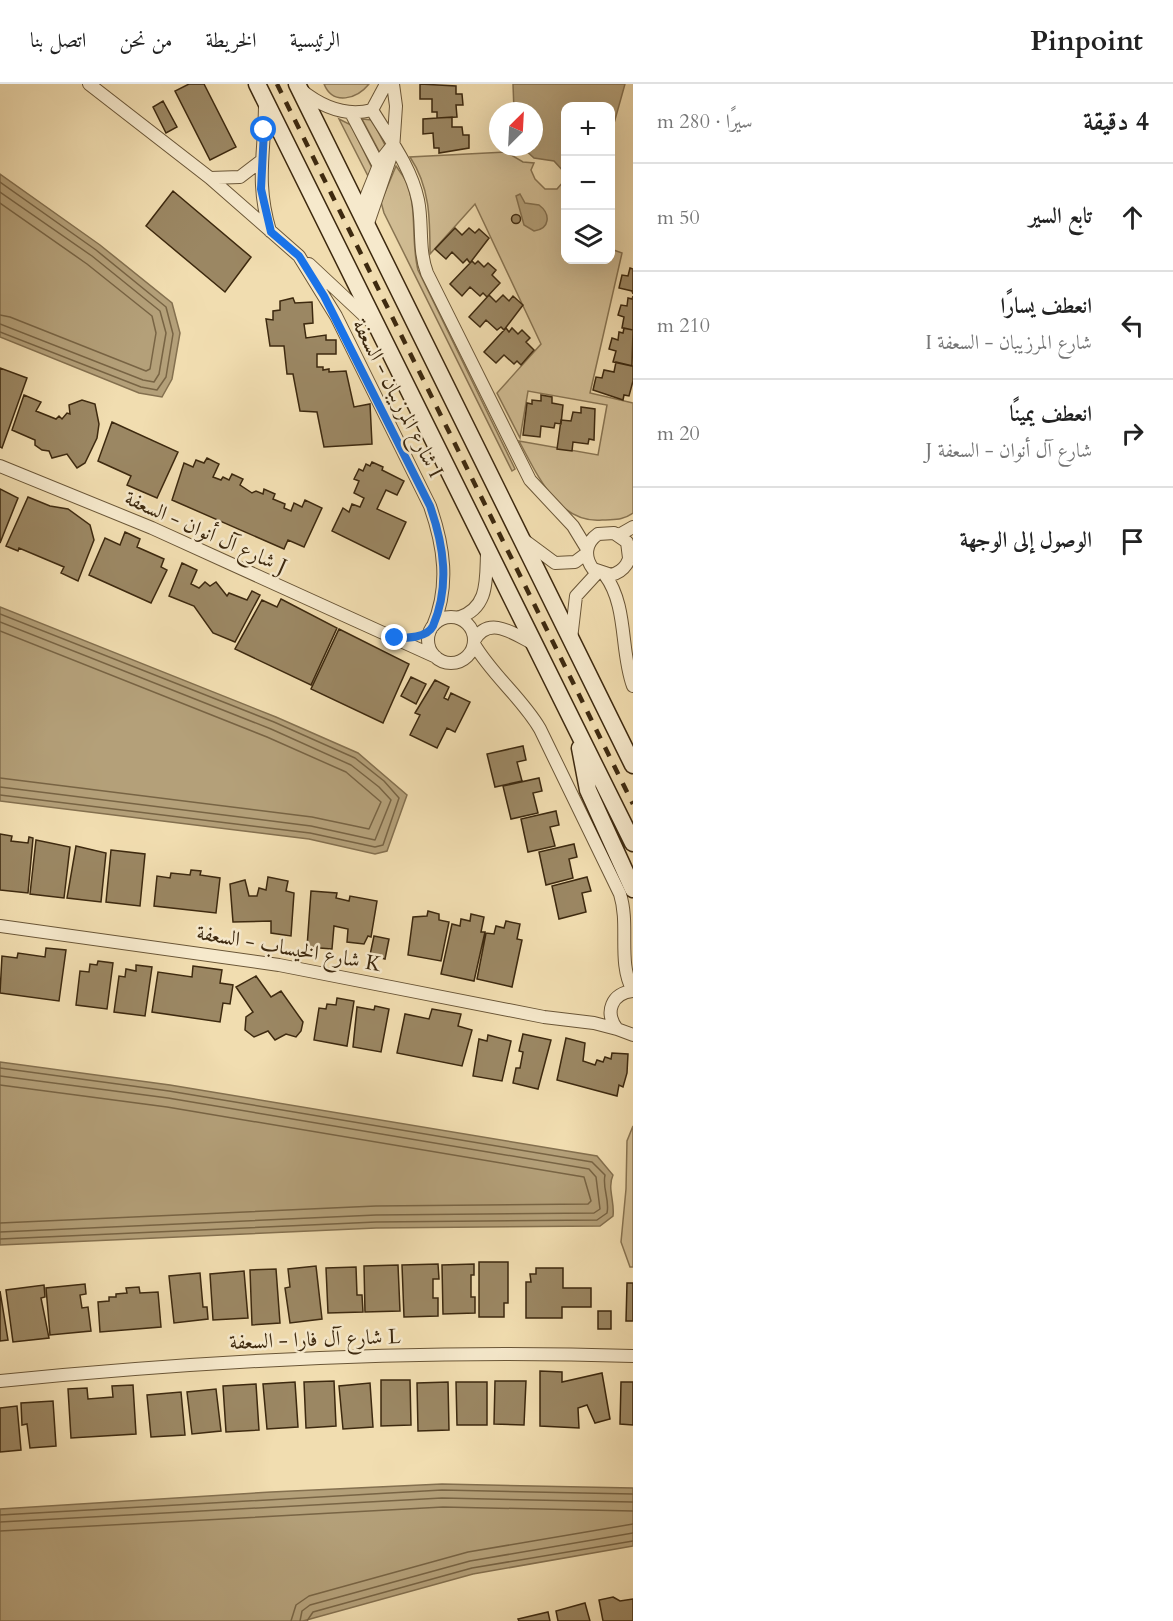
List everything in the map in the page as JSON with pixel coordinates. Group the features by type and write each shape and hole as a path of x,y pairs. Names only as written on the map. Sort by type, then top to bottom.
{"main road":[{"path":"299,87 633,765"},
{"path":"259,88 633,843"},
{"path":"604,706 633,738"},
{"path":"579,735 588,790 633,889"}],"street":[{"name":"شارع المرزيبان - السعفة I","path":"89,84 210,178 299,256 336,316 430,506 442,550 446,599 457,618"},
{"path":"372,110 386,84"},
{"path":"363,219 390,161 396,106 393,84"},
{"path":"299,87 328,107 351,113 372,110"},
{"path":"259,88 261,189 271,232"},
{"path":"372,110 409,172 417,197 422,255 427,273 524,470 536,490 579,533 590,564 602,573 618,604"},
{"path":"351,113 379,166"},
{"path":"363,219 379,166 393,145"},
{"path":"210,178 240,177 261,160"},
{"path":"299,256 375,325"},
{"name":"شارع آل أنوان - السعفة J","path":"0,466 152,528 436,657"},
{"path":"561,513 585,527 619,535 627,542 629,557 618,604 624,653 633,686"},
{"path":"619,535 633,527"},
{"path":"520,537 555,563 575,562 587,551 594,537 603,533"},
{"path":"395,638 413,637 432,628 443,618 457,618 472,612 482,600 486,585 487,552"},
{"path":"571,640 576,596 602,573 617,573 629,557"},
{"name":"شارع المرزيبان - السعفة I","path":"432,628 444,585"},
{"path":"457,618 468,625 474,643 497,677 527,709 540,729 617,886 624,911 624,961 610,1017 617,1029"},
{"path":"458,662 468,655 483,630 497,627 532,643"},
{"path":"432,628 429,645 436,657 443,661 479,666 497,677"},
{"name":"شارع الخيساب - السعفة K","path":"0,926 279,965 617,1029 633,1035"},
{"path":"624,961 633,991"},
{"name":"شارع الخيساب - السعفة K","path":"570,1020 592,1015 622,994 633,991"},
{"name":"شارع آل فارا - السعفة L","path":"0,1381 157,1367 347,1357 526,1354 633,1356"}],"shaded area":[{"path":"324,84 369,84 352,96 339,98 328,91"},
{"path":"339,119 351,125 372,168 369,178"},
{"path":"362,119 372,120 385,145 380,153"},
{"path":"489,153 489,156 513,156 523,162 534,163 531,170 535,179 545,189 557,189 561,184 561,264 615,264 615,250 622,253 590,393 633,403 633,513 629,516 602,520 587,519 573,514 551,494 533,468 519,441 598,455 607,405 528,391 520,438 497,393 541,344 475,204 430,254 428,204 422,180 410,157"},
{"path":"396,166 406,181 411,196 418,270 515,469 512,471 384,213 381,202"},
{"path":"633,1126 633,1267 630,1267 621,1242 626,1189 627,1141"}],"water":[{"path":"513,84 625,84 615,120 615,102 561,102 561,169 554,161 532,156 543,156 543,102 514,102"},
{"path":"0,174 100,245 172,303 180,333 172,379 162,397 139,393 0,337"},
{"path":"520,194 525,203 539,205 546,213 546,224 539,230 534,231 524,225 516,196"},
{"path":"0,607 276,717 358,753 407,795 387,851 375,854 309,839 0,801"},
{"path":"0,1062 170,1085 597,1156 613,1175 611,1185 613,1216 600,1226 376,1228 0,1245"},
{"path":"442,1484 633,1488 633,1546 473,1574 303,1621 0,1621 0,1509"}],"building":[{"path":"189,84 204,84 236,147 210,160 175,91"},
{"path":"420,84 456,86 456,94 462,94 463,105 456,105 457,117 437,118 437,112 432,112 432,99 420,99"},
{"path":"163,101 177,127 166,133 153,107"},
{"path":"452,117 452,127 462,127 463,135 469,135 469,148 439,153 439,148 434,148 433,133 423,134 423,119"},
{"path":"173,191 251,257 225,292 146,226"},
{"path":"516,215 520,219 516,223 512,219"},
{"path":"455,228 462,235 469,228 475,233 479,229 489,238 470,263 467,259 463,263 452,252 446,259 435,249"},
{"path":"472,261 475,264 478,261 484,267 488,263 496,270 492,275 500,283 487,297 483,293 480,296 470,287 462,296 450,284"},
{"path":"630,268 633,269 633,294 632,291 619,288 622,275 628,276"},
{"path":"489,295 496,302 503,295 509,301 513,296 523,305 504,330 501,327 497,330 486,320 480,327 469,317"},
{"path":"633,296 633,330 622,328 624,317 618,315 621,305 627,306 628,298 632,299"},
{"path":"293,298 295,303 312,302 313,323 304,324 306,338 326,335 326,340 336,340 336,354 317,354 317,367 323,367 323,370 329,369 329,372 346,371 354,407 370,404 372,444 324,447 317,412 300,411 293,374 287,374 284,346 270,346 266,319 273,320 273,311 280,310 280,301"},
{"path":"506,328 509,332 512,328 518,334 522,330 530,338 526,342 534,350 521,365 517,361 514,364 504,355 496,363 484,352"},
{"path":"624,328 633,330 632,366 613,362 616,351 609,349 612,338 618,340 619,332 623,333"},
{"path":"616,362 633,366 633,381 629,396 624,395 623,400 593,390 596,377 602,378 604,370 614,372"},
{"path":"0,368 27,378 2,448 0,447"},
{"path":"24,395 41,402 36,411 56,419 59,416 62,419 67,413 70,414 69,405 82,400 95,404 99,424 97,438 85,463 77,468 67,454 52,458 49,451 42,450 35,445 35,440 12,430"},
{"path":"541,395 552,397 552,403 563,405 561,424 555,423 554,428 541,426 540,437 523,435 527,403 532,404 532,400 541,401"},
{"path":"581,407 595,409 594,440 589,439 588,444 573,442 572,451 557,449 561,420 571,421 573,412 581,413"},
{"path":"112,422 178,452 157,498 127,485 131,476 98,461"},
{"path":"207,458 219,464 213,477 221,480 223,477 229,480 232,474 243,479 240,485 252,493 256,491 263,494 264,489 275,494 273,499 285,504 284,508 291,511 294,503 302,507 305,500 322,508 304,547 288,540 284,549 172,500 184,463 193,467 196,460 204,463"},
{"path":"372,462 404,481 397,495 386,490 377,509 406,522 389,559 332,531 343,508 349,512 352,504 360,507 364,498 354,493 359,481 354,479 359,469 363,471 366,464 370,466"},
{"path":"0,489 18,498 0,543"},
{"path":"28,497 50,506 68,509 90,525 94,540 78,581 61,573 64,567 19,548 18,551 6,546"},
{"path":"125,532 140,539 137,547 164,559 161,567 167,570 151,603 89,575 105,538 120,545"},
{"path":"182,563 197,570 191,584 199,588 205,582 210,586 216,582 227,596 229,593 247,600 252,591 260,595 235,642 213,633 194,606 169,596"},
{"path":"281,599 337,628 311,685 235,649 262,600 277,607"},
{"path":"339,629 409,664 383,723 311,689"},
{"path":"411,677 426,684 416,704 401,696"},
{"path":"435,680 449,687 444,698 448,700 451,693 470,702 455,732 447,728 437,748 410,735 420,715 415,713"},
{"path":"523,746 526,760 517,762 522,781 495,787 487,754"},
{"path":"539,778 542,791 533,793 538,813 511,819 503,786"},
{"path":"556,811 559,825 550,827 555,846 528,852 521,819"},
{"path":"0,834 12,836 11,841 28,843 29,837 33,838 28,893 0,890"},
{"path":"36,840 70,847 64,898 30,894"},
{"path":"574,844 577,857 569,859 573,878 546,885 539,852"},
{"path":"76,846 106,853 101,902 67,898"},
{"path":"111,850 145,854 140,906 106,902"},
{"path":"191,870 201,871 200,875 220,878 216,913 154,906 157,876 170,878 171,873 190,875"},
{"path":"268,877 288,881 286,891 294,893 291,936 271,933 271,921 233,922 230,884 245,880 249,896 257,896 259,888 266,890"},
{"path":"587,877 591,891 582,893 586,912 559,919 552,886"},
{"path":"311,891 337,893 336,898 349,901 350,896 377,901 371,937 368,936 364,944 347,942 348,929 334,926 332,949 307,947"},
{"path":"428,911 439,914 439,920 449,922 441,961 408,955 413,917 427,916"},
{"path":"471,914 484,917 481,932 485,932 474,981 441,974 452,924 460,926 461,919 470,921"},
{"path":"506,921 520,924 517,939 522,940 512,987 477,979 486,933 494,934 496,926 504,928"},
{"path":"374,936 389,939 385,959 370,955"},
{"path":"46,948 66,950 59,1001 0,993 2,956 17,958 18,953 45,957"},
{"path":"98,961 113,963 107,1009 76,1005 80,971 89,972 90,964 97,965"},
{"path":"136,965 152,967 145,1016 114,1012 119,976 125,977 126,969 136,971"},
{"path":"193,966 222,970 220,983 233,985 230,1004 223,1003 220,1022 152,1012 158,972 192,977"},
{"path":"256,976 271,997 281,991 303,1022 301,1031 296,1037 286,1034 275,1040 268,1031 254,1037 245,1030 246,1017 253,1012 236,987"},
{"path":"337,998 354,1001 347,1046 314,1040 319,1008 326,1009 327,1004 336,1005"},
{"path":"375,1006 389,1009 381,1052 353,1047 357,1007 374,1010"},
{"path":"432,1009 461,1014 458,1026 472,1030 462,1066 397,1053 405,1014 429,1019"},
{"path":"523,1034 551,1040 538,1089 513,1083 516,1068 520,1068 523,1052 519,1051"},
{"path":"488,1035 511,1041 502,1081 473,1076 479,1039 487,1041"},
{"path":"566,1038 585,1043 583,1061 595,1065 597,1060 603,1062 605,1057 611,1059 612,1053 628,1054 627,1073 623,1087 619,1085 617,1096 557,1080"},
{"path":"479,1262 508,1262 508,1303 504,1303 504,1317 479,1317"},
{"path":"438,1264 439,1279 433,1279 433,1298 438,1298 438,1316 404,1317 402,1265"},
{"path":"474,1264 474,1275 471,1275 471,1297 475,1297 475,1313 443,1314 442,1265"},
{"path":"398,1265 400,1311 365,1312 364,1266"},
{"path":"316,1266 322,1319 290,1323 285,1288 290,1287 288,1269"},
{"path":"356,1267 357,1295 362,1295 363,1312 328,1313 326,1268"},
{"path":"536,1268 563,1268 563,1288 591,1288 591,1307 562,1307 562,1318 526,1318 526,1282 531,1282 530,1274 536,1274"},
{"path":"276,1269 280,1323 252,1325 250,1270"},
{"path":"244,1271 248,1318 213,1320 210,1274"},
{"path":"200,1273 203,1307 207,1307 208,1319 174,1323 169,1276"},
{"path":"627,1283 633,1283 633,1321 626,1321"},
{"path":"85,1284 86,1294 80,1295 82,1308 88,1307 91,1331 50,1335 46,1288"},
{"path":"44,1285 45,1297 41,1298 49,1338 13,1342 6,1290"},
{"path":"139,1287 140,1293 158,1292 161,1327 100,1332 98,1302 109,1301 109,1297 116,1297 116,1294 127,1293 126,1288"},
{"path":"0,1291 8,1340 0,1341"},
{"path":"598,1311 611,1311 611,1329 598,1329"},
{"path":"540,1371 562,1372 562,1382 602,1373 610,1419 595,1423 587,1405 578,1408 579,1428 540,1426"},
{"path":"381,1380 410,1380 411,1425 381,1426"},
{"path":"334,1381 336,1426 306,1428 304,1382"},
{"path":"495,1381 526,1381 524,1425 494,1424"},
{"path":"295,1382 298,1427 267,1429 263,1384"},
{"path":"448,1382 449,1430 418,1431 417,1383"},
{"path":"456,1382 487,1382 487,1425 457,1425"},
{"path":"621,1382 633,1382 633,1425 620,1424"},
{"path":"370,1383 373,1427 343,1429 339,1386"},
{"path":"256,1384 259,1430 226,1432 223,1386"},
{"path":"133,1385 136,1434 71,1438 68,1389 87,1388 88,1399 113,1397 112,1386"},
{"path":"216,1389 221,1431 192,1434 187,1392"},
{"path":"181,1392 185,1435 151,1437 147,1395"},
{"path":"53,1401 56,1446 30,1448 27,1424 22,1425 21,1403"},
{"path":"17,1406 21,1450 0,1452 0,1408"},
{"path":"613,1597 620,1601 633,1599 633,1621 603,1621 599,1600"},
{"path":"585,1603 590,1621 558,1621 556,1611"},
{"path":"548,1612 550,1621 519,1621 518,1619"}],"railway":[{"path":"277,84 633,804"}],"route":[{"path":"264,130 260,175 263,204 271,232 299,256 336,316 430,506 439,536 444,566 444,585 437,618 430,631 422,635 395,638"}]}
